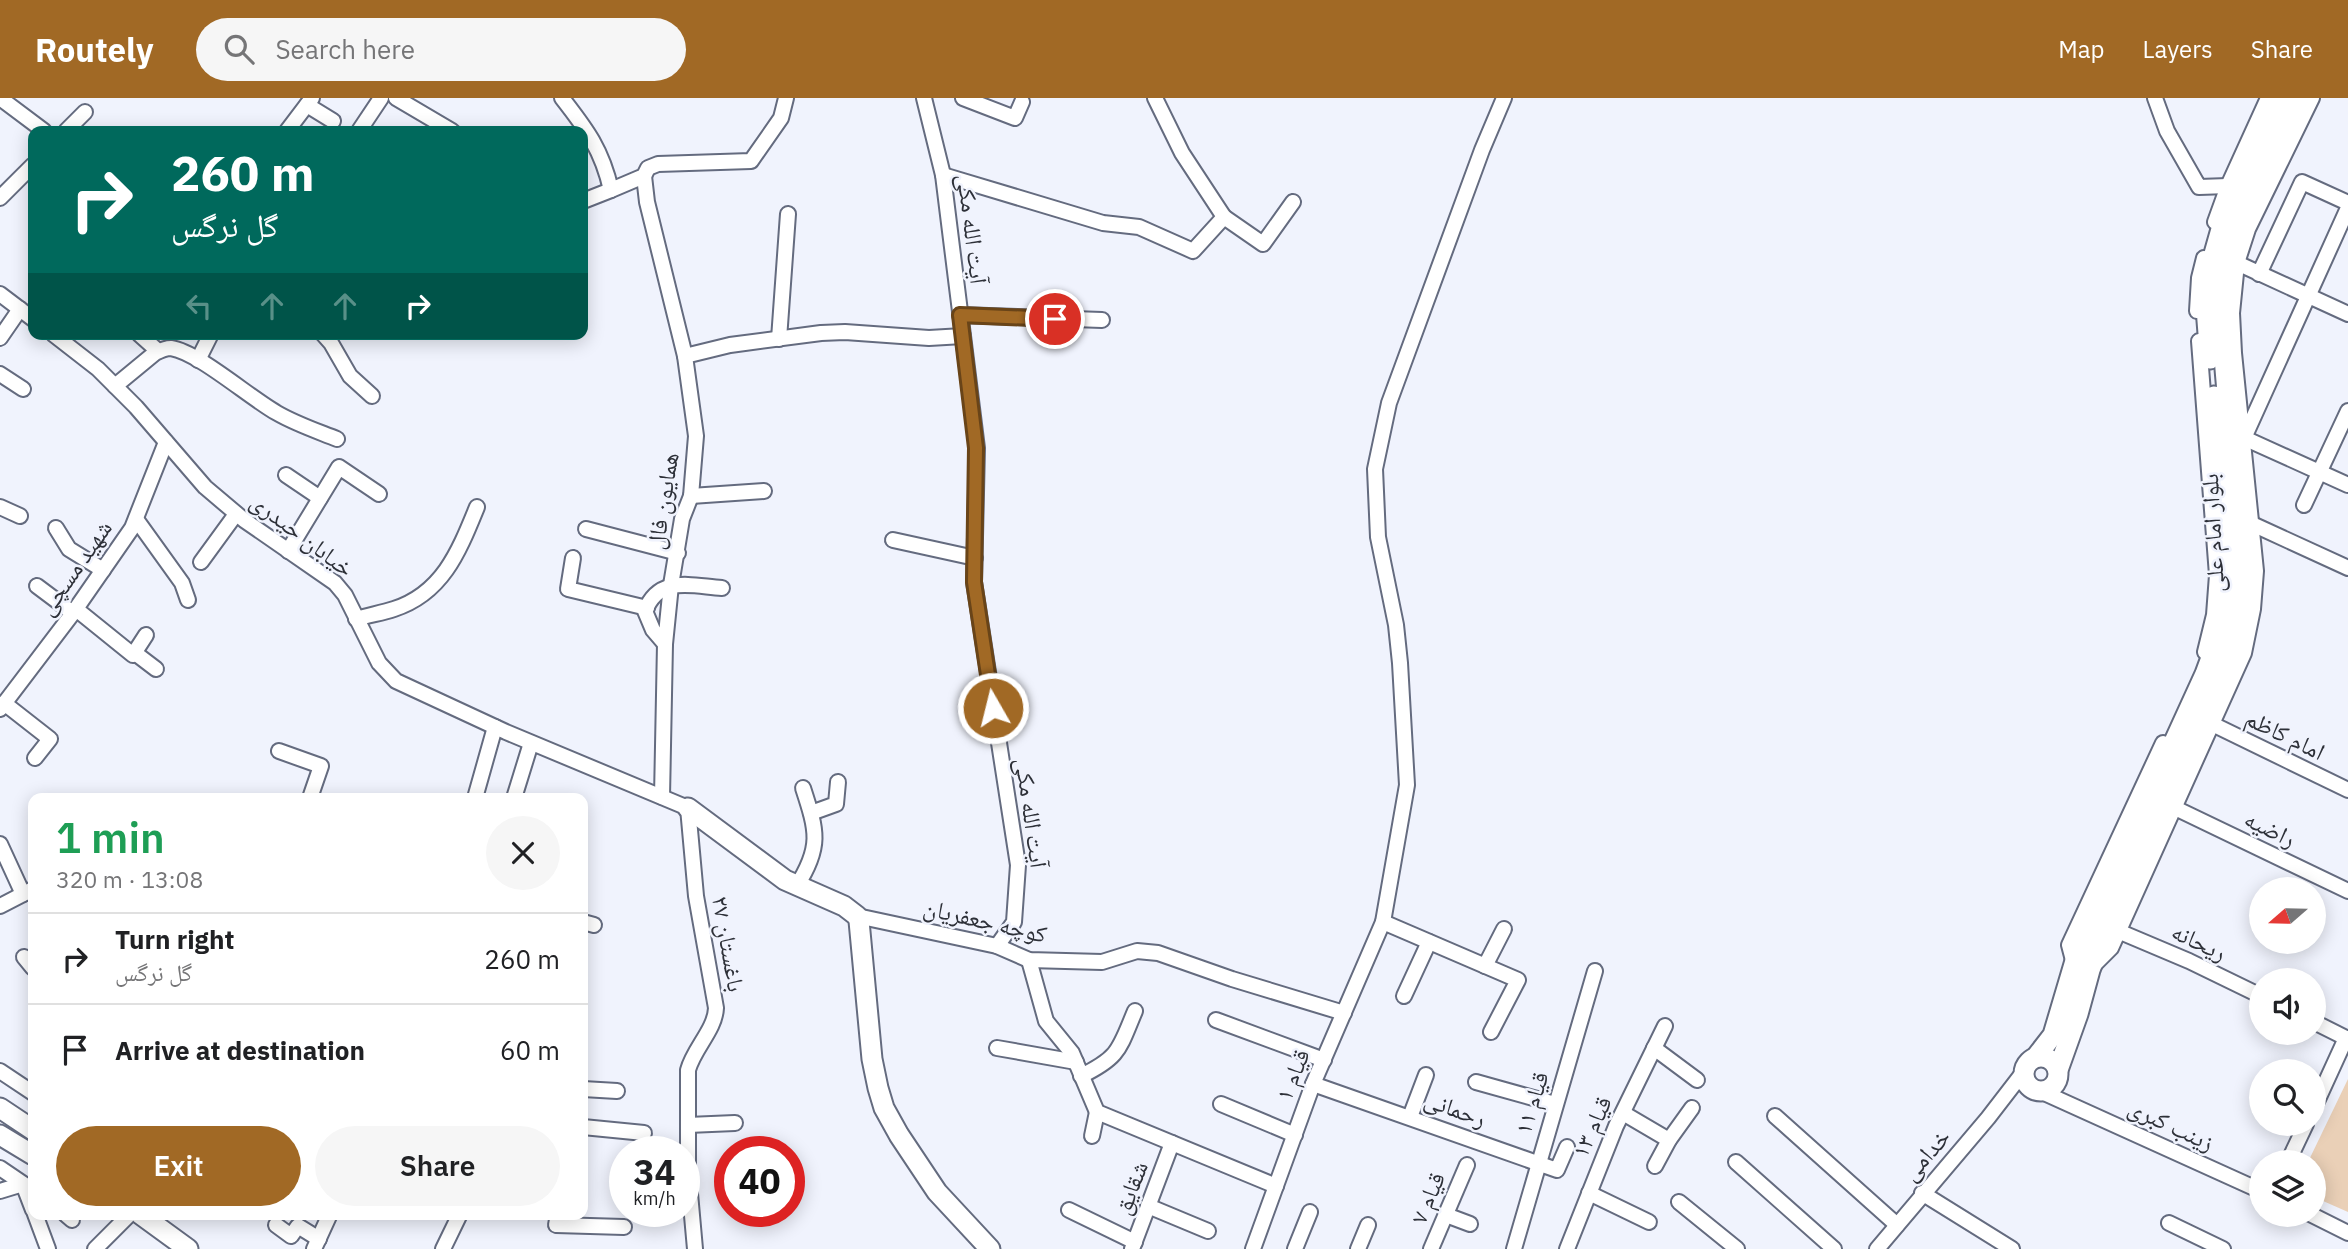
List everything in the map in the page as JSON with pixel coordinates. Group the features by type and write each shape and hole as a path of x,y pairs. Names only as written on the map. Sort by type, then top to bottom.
{"main road":[{"name":"بلوار امام علی","path":"2238,522 2206,308 2210,268 2221,229 2280,98"},
{"name":"بلوار امام علی","path":"2031,1064 2053,1035 2194,719 2222,628 2238,522 2221,293 2227,255 2238,223 2297,98"},
{"path":"688,808 796,887 845,906 857,916 872,1059 884,1108 937,1192 990,1249"},
{"name":"بلوار امام علی","path":"2058,1072 2078,1014 2082,967"},
{"path":"2046,1057 2054,1062 2058,1072 2056,1083 2049,1089 2038,1090 2026,1082 2031,1064 2046,1057"},
{"path":"1,1107 28,1126"},
{"path":"0,1136 28,1152"},
{"path":"160,1221 188,1249"}],"street":[{"path":"362,126 381,98"},
{"path":"396,98 444,126"},
{"path":"588,199 644,176 648,168 658,164 751,161 781,118 786,98"},
{"name":"آیت الله مکی","path":"924,98 943,175 976,448 974,582 1018,865 1014,922 997,946"},
{"path":"963,98 1015,118 1022,102"},
{"path":"1155,98 1182,153 1224,217 1263,244 1293,202"},
{"name":"قیام ۱","path":"1253,1249 1314,1084 1383,922 1406,785 1400,663 1396,625 1378,537 1375,469 1389,403 1503,98"},
{"path":"2155,98 2167,131 2199,187 2228,186"},
{"path":"2082,967 2111,947 2173,807 2194,719 2202,662 2214,615 2217,575 2197,310 2199,278 2228,186 2268,98"},
{"path":"2194,719 2244,653 2256,571 2238,522 2244,438 2232,313 2236,263 2248,229 2312,98"},
{"path":"567,100 583,126"},
{"path":"5,101 38,126"},
{"path":"291,126 309,101 333,121"},
{"path":"71,126 85,112"},
{"path":"588,133 598,149 611,190"},
{"path":"0,198 28,170"},
{"path":"943,175 1103,223 1139,227 1193,251 1224,217"},
{"name":"همایون فال","path":"644,176 650,214 685,356 696,436 691,496 682,519 665,644 662,797"},
{"path":"2244,438 2348,205 2302,182 2259,274"},
{"path":"779,339 788,214"},
{"path":"2236,263 2348,314"},
{"path":"0,294 28,315"},
{"path":"0,338 20,309"},
{"path":"960,315 1102,320"},
{"path":"685,356 730,345 845,332 929,338 962,336"},
{"name":"خیابان حیدری","path":"61,340 99,369 205,487 236,514 335,583 345,595 379,663 396,681 531,743 688,808"},
{"path":"147,340 161,350 182,352 198,360 280,415 337,439"},
{"path":"115,386 161,350 166,340"},
{"path":"198,360 208,340"},
{"path":"328,340 350,376 372,396"},
{"path":"0,374 23,389"},
{"path":"2304,505 2348,411"},
{"path":"2244,438 2348,485"},
{"name":"شهید مسچی","path":"2,706 74,611 132,528 166,442"},
{"path":"288,551 339,467 379,494"},
{"path":"286,475 320,498"},
{"path":"691,496 764,491"},
{"path":"0,507 20,516"},
{"path":"356,618 395,609 435,585 453,561 477,507"},
{"path":"201,562 236,514"},
{"path":"136,519 182,583 188,600"},
{"path":"2238,522 2348,568"},
{"path":"56,528 69,549 103,570"},
{"path":"586,528 678,553"},
{"path":"893,540 975,558"},
{"path":"573,558 568,589 647,608"},
{"path":"665,644 647,620 647,608 654,593 671,585 722,588"},
{"path":"37,586 156,669"},
{"path":"135,653 146,635"},
{"path":"2,706 50,739 35,758"},
{"name":"امام کاظم","path":"2194,719 2348,790"},
{"path":"476,793 495,727"},
{"path":"516,793 531,743"},
{"path":"279,751 321,766 312,793"},
{"path":"811,813 836,804 838,782"},
{"path":"796,887 810,865 814,852 815,835 803,788"},
{"name":"راضیه","path":"2173,807 2348,891"},
{"name":"باغستان ۲۷","path":"688,808 696,897 716,1008 688,1070 688,1171 695,1249"},
{"path":"0,844 28,891 0,906"},
{"name":"کوچه جعفریان","path":"857,916 997,946 1029,960 1102,962 1137,951 1158,953 1344,1013"},
{"path":"1383,922 1518,981 1490,1032"},
{"path":"1485,966 1504,929"},
{"name":"ریحانه","path":"2118,930 2249,990"},
{"path":"1404,996 1429,942"},
{"path":"1029,960 1046,1021 1072,1053 1097,1112 1093,1136"},
{"name":"قیام ۱۱","path":"1514,1249 1595,971"},
{"path":"997,1048 1078,1069 1105,1064 1118,1052 1135,1011"},
{"path":"1216,1020 1324,1060"},
{"name":"قیام ۱۳","path":"1567,1249 1623,1113 1665,1026"},
{"path":"2326,1028 2347,1039 2326,1083"},
{"path":"1654,1048 1697,1080"},
{"name":"خدامی","path":"1877,1249 2031,1064"},
{"path":"0,1070 28,1090"},
{"path":"2058,1072 2063,1100"},
{"path":"1410,1117 1426,1075"},
{"path":"19,1084 28,1080"},
{"path":"1476,1082 1555,1104"},
{"name":"رحمانی","path":"1314,1084 1538,1163"},
{"path":"588,1089 617,1091"},
{"path":"2010,1091 2038,1090"},
{"name":"زینب کبری","path":"2038,1090 2249,1185"},
{"path":"1221,1104 1295,1135"},
{"path":"1655,1166 1669,1140 1692,1108"},
{"path":"1097,1112 1276,1186"},
{"path":"1623,1113 1669,1140"},
{"path":"1776,1116 1897,1225"},
{"path":"688,1125 735,1124"},
{"path":"588,1127 645,1133"},
{"name":"شقایق","path":"1133,1245 1172,1143"},
{"path":"1538,1163 1557,1170 1567,1147"},
{"path":"1736,1162 1834,1249"},
{"name":"قیام ۷","path":"1431,1249 1467,1165"},
{"path":"0,1168 28,1187"},
{"path":"0,1191 28,1187"},
{"path":"1589,1193 1649,1222"},
{"path":"1923,1193 1997,1245 2012,1249"},
{"path":"1679,1202 1737,1249"},
{"path":"1148,1206 1208,1231"},
{"path":"1069,1210 1133,1245"},
{"path":"1295,1249 1310,1212"},
{"path":"1446,1215 1470,1224"},
{"path":"37,1220 48,1249"},
{"path":"95,1249 124,1220"},
{"path":"275,1225 291,1236 298,1226 316,1244 327,1220"},
{"path":"443,1249 457,1220"},
{"path":"557,1220 556,1225 609,1227"},
{"path":"2326,1222 2348,1233"},
{"path":"2169,1223 2223,1249"},
{"path":"1364,1247 1367,1225"}],"shaded area":[{"path":"2348,1079 2348,1212 2326,1202 2326,1150 2314,1150 2321,1136 2326,1136 2326,1125"}],"route":[{"path":"993,708 974,582 976,448 960,315 1055,319"}]}
